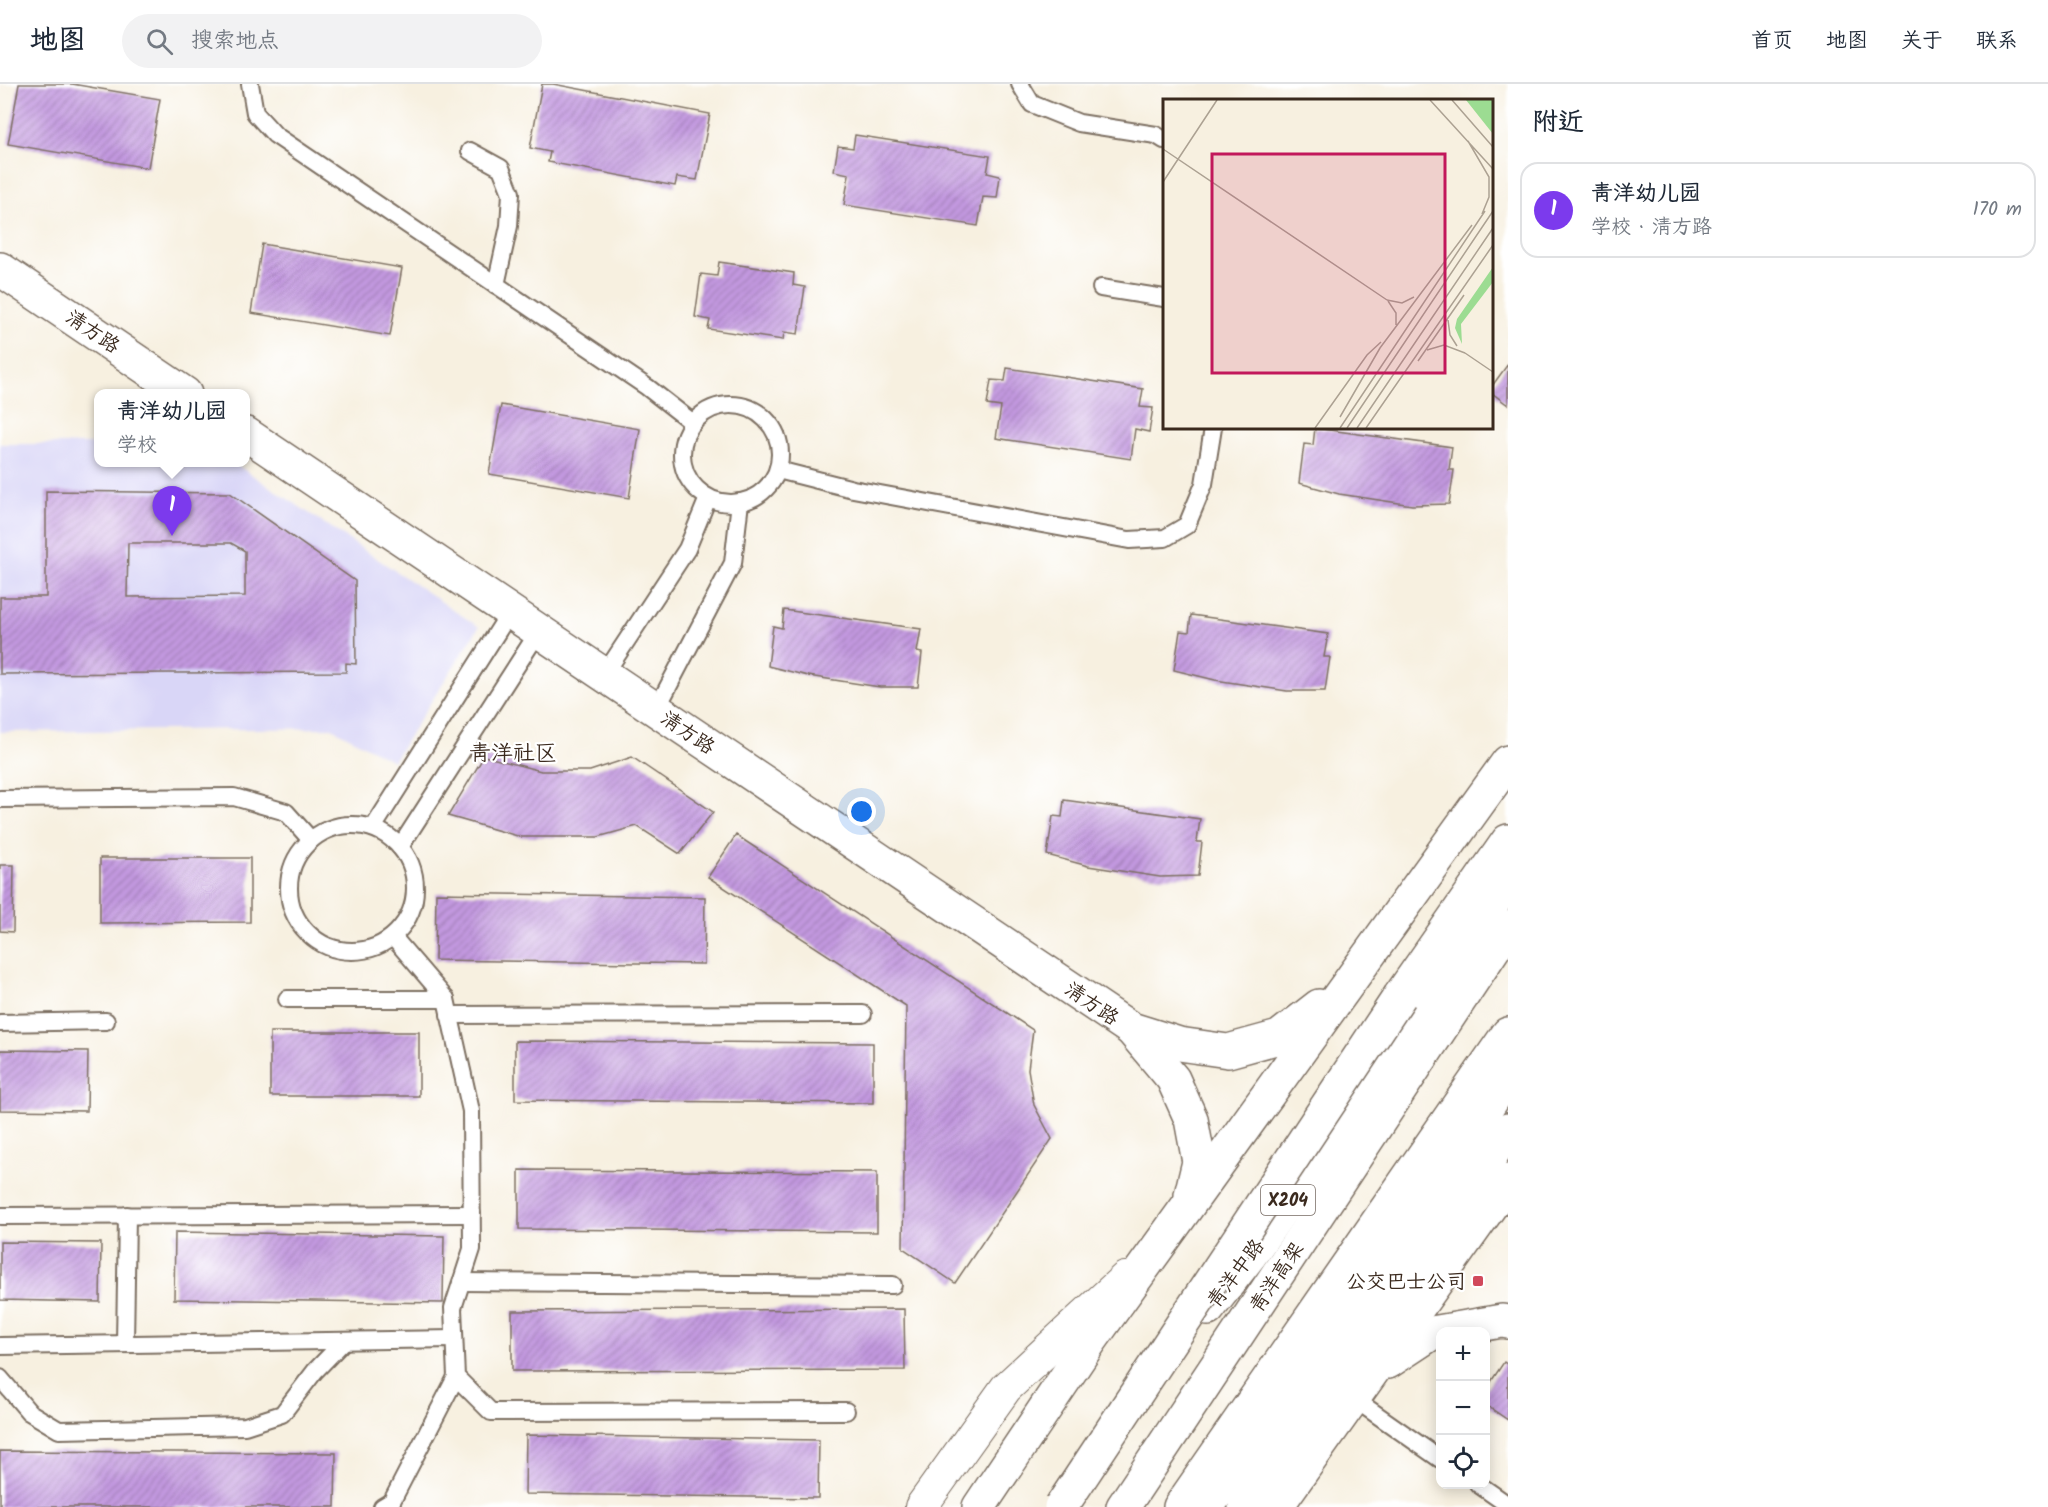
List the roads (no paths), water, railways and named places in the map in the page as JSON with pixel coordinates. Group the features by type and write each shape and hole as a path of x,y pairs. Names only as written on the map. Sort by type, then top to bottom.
{"main road":[{"name":"清方路","path":"0,269 179,389"},
{"name":"清方路","path":"250,437 1131,1029"},
{"path":"979,1507 1091,1340 1508,762"},
{"path":"1061,1507 1400,996 1508,841"},
{"name":"青洋中路","path":"1051,1507 1251,1254 1508,881"},
{"name":"青洋高架","path":"1123,1507 1508,927"},
{"path":"1131,1029 1179,1044 1228,1051 1279,1037 1347,985"},
{"path":"1131,1029 1173,1079 1191,1119 1199,1162 1190,1203"},
{"path":"1180,1507 1508,1034"},
{"path":"1207,1507 1440,1178 1508,1076"},
{"path":"1245,1507 1508,1130"},
{"path":"1276,1507 1508,1181"},
{"path":"1362,1386 1432,1333 1502,1321 1508,1322"}],"street":[{"path":"921,1507 1006,1388 1155,1251"}],"lane":[{"path":"250,84 255,113 275,135 647,387 693,423"},
{"path":"1020,84 1032,104 1079,123 1156,135 1163,139"},
{"path":"470,151 501,168 511,193 509,226 496,285"},
{"path":"1101,288 1163,298"},
{"path":"724,405 740,405 756,411 769,422 778,436 781,453 778,470 770,485 757,496 740,502 723,503 708,498 696,489 687,476 682,461 682,446 687,431 709,409 724,405"},
{"path":"778,470 853,489 1129,540 1165,538 1187,525 1204,484 1213,429"},
{"path":"604,675 687,549 708,498"},
{"path":"656,710 733,563 740,502"},
{"path":"373,828 510,612"},
{"path":"400,847 539,631"},
{"path":"0,799 234,797 286,812 311,840"},
{"path":"357,824 373,828 394,839 408,856 415,877 415,899 407,920 393,937 374,948 352,951 330,948 310,936 298,921 290,903 288,883 293,863 303,846 319,834 337,826 357,824"},
{"path":"382,1507 392,1501 456,1377 453,1308 472,1249 471,1111 447,1007 393,937"},
{"path":"287,999 447,1007 863,1014"},
{"path":"0,1023 106,1021"},
{"path":"0,1216 472,1214"},
{"path":"125,1344 127,1215"},
{"path":"461,1282 893,1285"},
{"path":"0,1346 454,1339"},
{"path":"0,1378 29,1412 59,1430 245,1426 282,1414 315,1371 344,1341"},
{"path":"456,1377 491,1412 846,1411"},
{"path":"1362,1386 1436,1455"},
{"path":"1483,1489 1504,1505"}],"place":[{"name":"青洋幼儿园","path":"172,536"},
{"name":"公交巴士公司","path":"1478,1281"}],"district":[{"name":"青洋社区","path":"513,752"}]}
